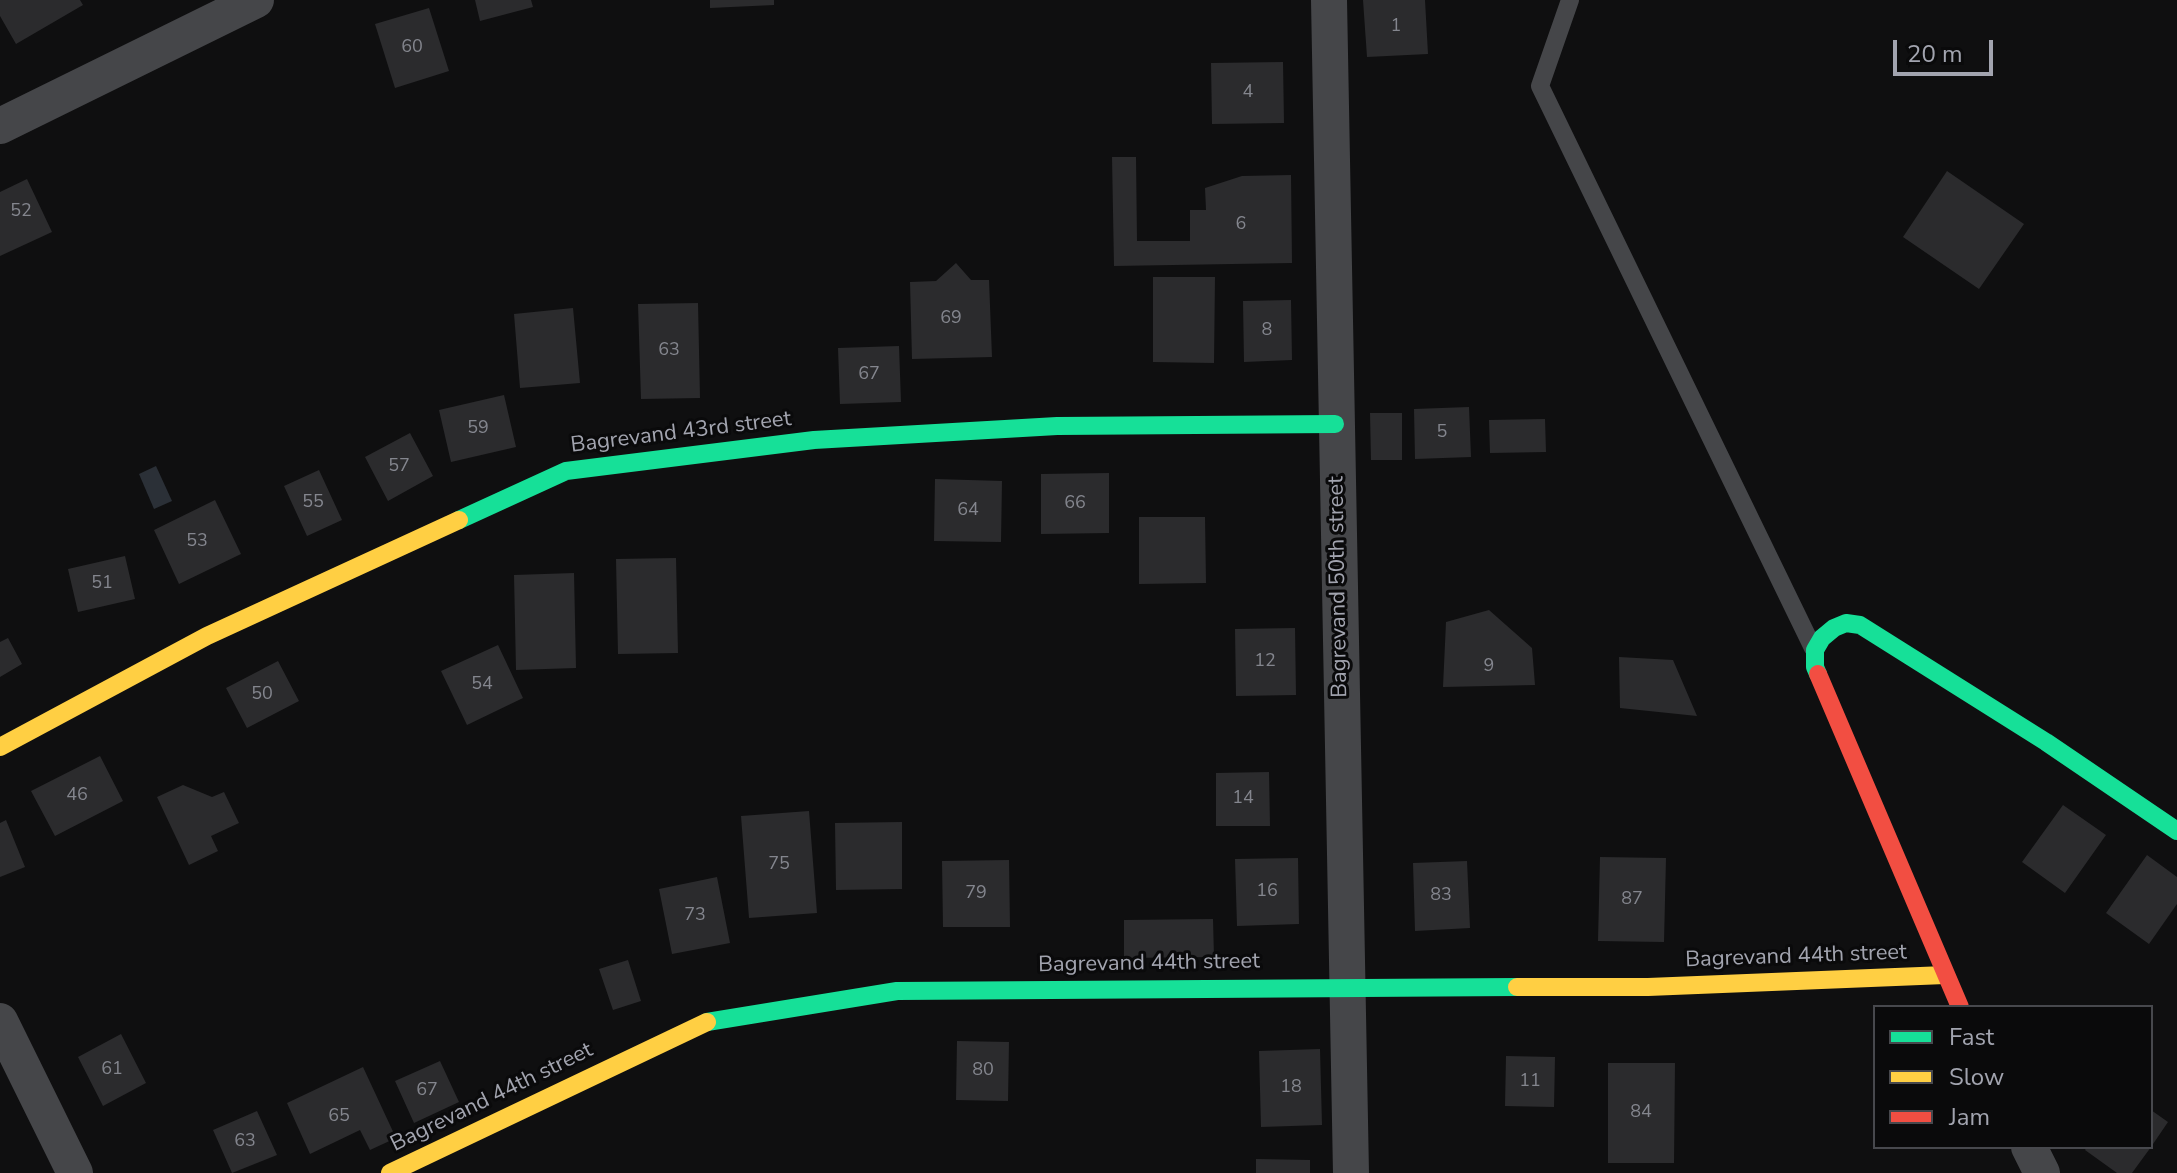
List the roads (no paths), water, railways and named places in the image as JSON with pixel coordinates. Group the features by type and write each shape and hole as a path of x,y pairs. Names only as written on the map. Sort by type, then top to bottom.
{"street":[{"path":"0,126 256,0"},
{"name":"Bagrevand 50th street","path":"1329,0 1351,1173"},
{"name":"Bagrevand 43rd street","path":"0,747 207,636 566,471 814,440 1057,426 1335,424"},
{"path":"1959,1005 1815,667 1815,650 1822,638 1834,628 1846,623 1860,625 2046,742 2177,831"},
{"name":"Bagrevand 44th street","path":"390,1173 704,1022 897,991 1347,986 1648,987 1945,975"},
{"path":"0,1021 75,1173"},
{"path":"2030,1149 2042,1173"}],"lane":[{"path":"1570,0 1540,86 1815,650"}]}
